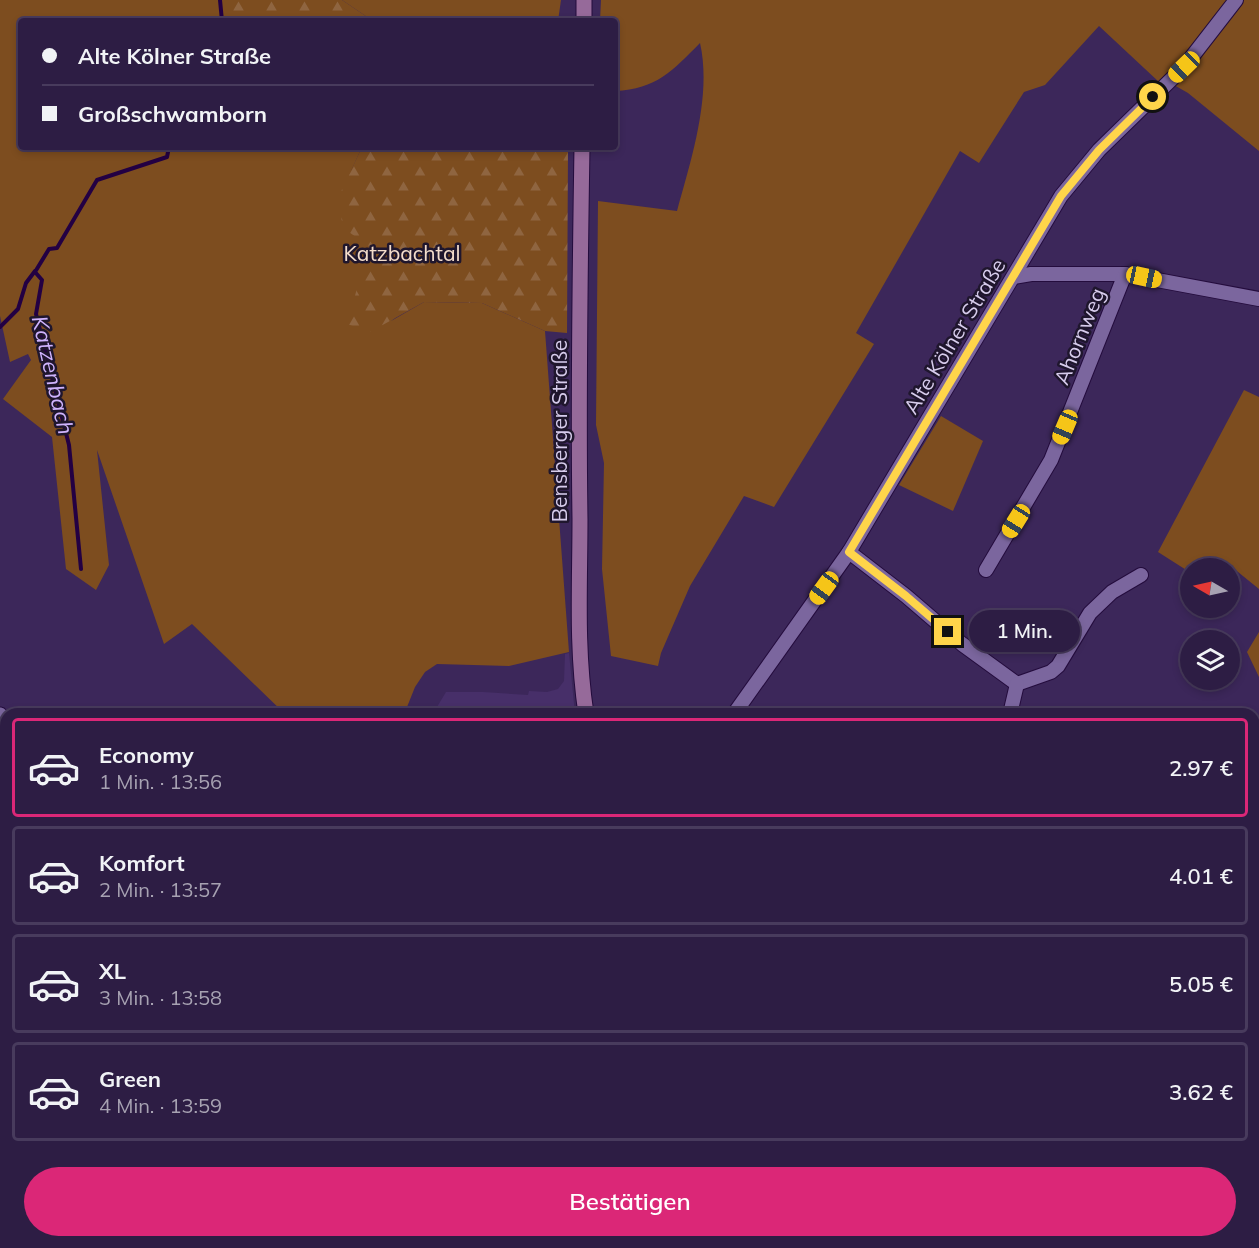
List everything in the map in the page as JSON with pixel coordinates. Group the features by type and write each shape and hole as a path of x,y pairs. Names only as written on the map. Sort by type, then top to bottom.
{"main road":[{"path":"584,0 584,18"},
{"name":"Bensberger Straße","path":"582,150 578,612 579,662 585,708"}],"street":[{"name":"Alte Kölner Straße","path":"738,708 849,552 1044,223 1080,171 1127,121 1184,67 1236,0"},
{"path":"1014,277 1031,273 1125,274 1259,299"},
{"name":"Ahornweg","path":"986,570 1051,460 1125,274"},
{"path":"849,552 906,596 962,644 1017,684"},
{"path":"1017,684 1051,672 1058,666 1090,614 1112,592 1141,575"},
{"path":"1011,708 1017,684"}],"shaded area":[{"path":"569,653 574,708 437,708 446,692 528,695 529,691 547,692 558,689 564,681 565,654"}],"green space":[{"name":"Katzbachtal","path":"0,0 249,0 242,18 18,18 18,150 361,150 351,171 427,292 391,321 424,302 482,303 545,331 569,652 509,666 437,664 425,672 415,687 407,708 279,708 192,624 164,644 97,450 109,565 96,590 66,569 52,437 3,399 31,360 28,354 10,362 0,316"},
{"path":"219,0 342,0 369,18 215,18"},
{"path":"342,0 561,0 558,18 369,18"},
{"path":"601,0 1229,0 1180,64 1159,82 1099,26 1045,85 1024,92 979,163 960,151 856,333 874,344 774,507 744,496 690,586 661,653 658,666 611,656 602,569 604,463 596,425 598,201 677,211 702,106 703,63 700,43 663,77 642,87 618,91 618,18 600,18"},
{"path":"1241,0 1259,0 1259,151 1188,93 1174,85"},
{"name":"Katzbachtal","path":"361,150 568,150 567,333 545,331 482,303 424,302 370,332 347,324 369,246 343,228 338,198"},
{"path":"1244,390 1259,397 1259,589 1240,574 1240,558 1180,558 1180,566 1158,552"},
{"path":"941,416 983,441 953,511 899,485"},
{"path":"1259,632 1259,677 1247,652"}],"waterway":[{"name":"Katzenbach","path":"220,0 222,18"},
{"name":"Katzenbach","path":"81,569 69,445 36,314 42,280 35,272 49,249 57,248 97,180 167,157 168,150"},
{"path":"0,327 18,309 26,283 35,271"}],"route":[{"path":"948,632 849,552 1061,196 1099,150 1153,97"}]}
